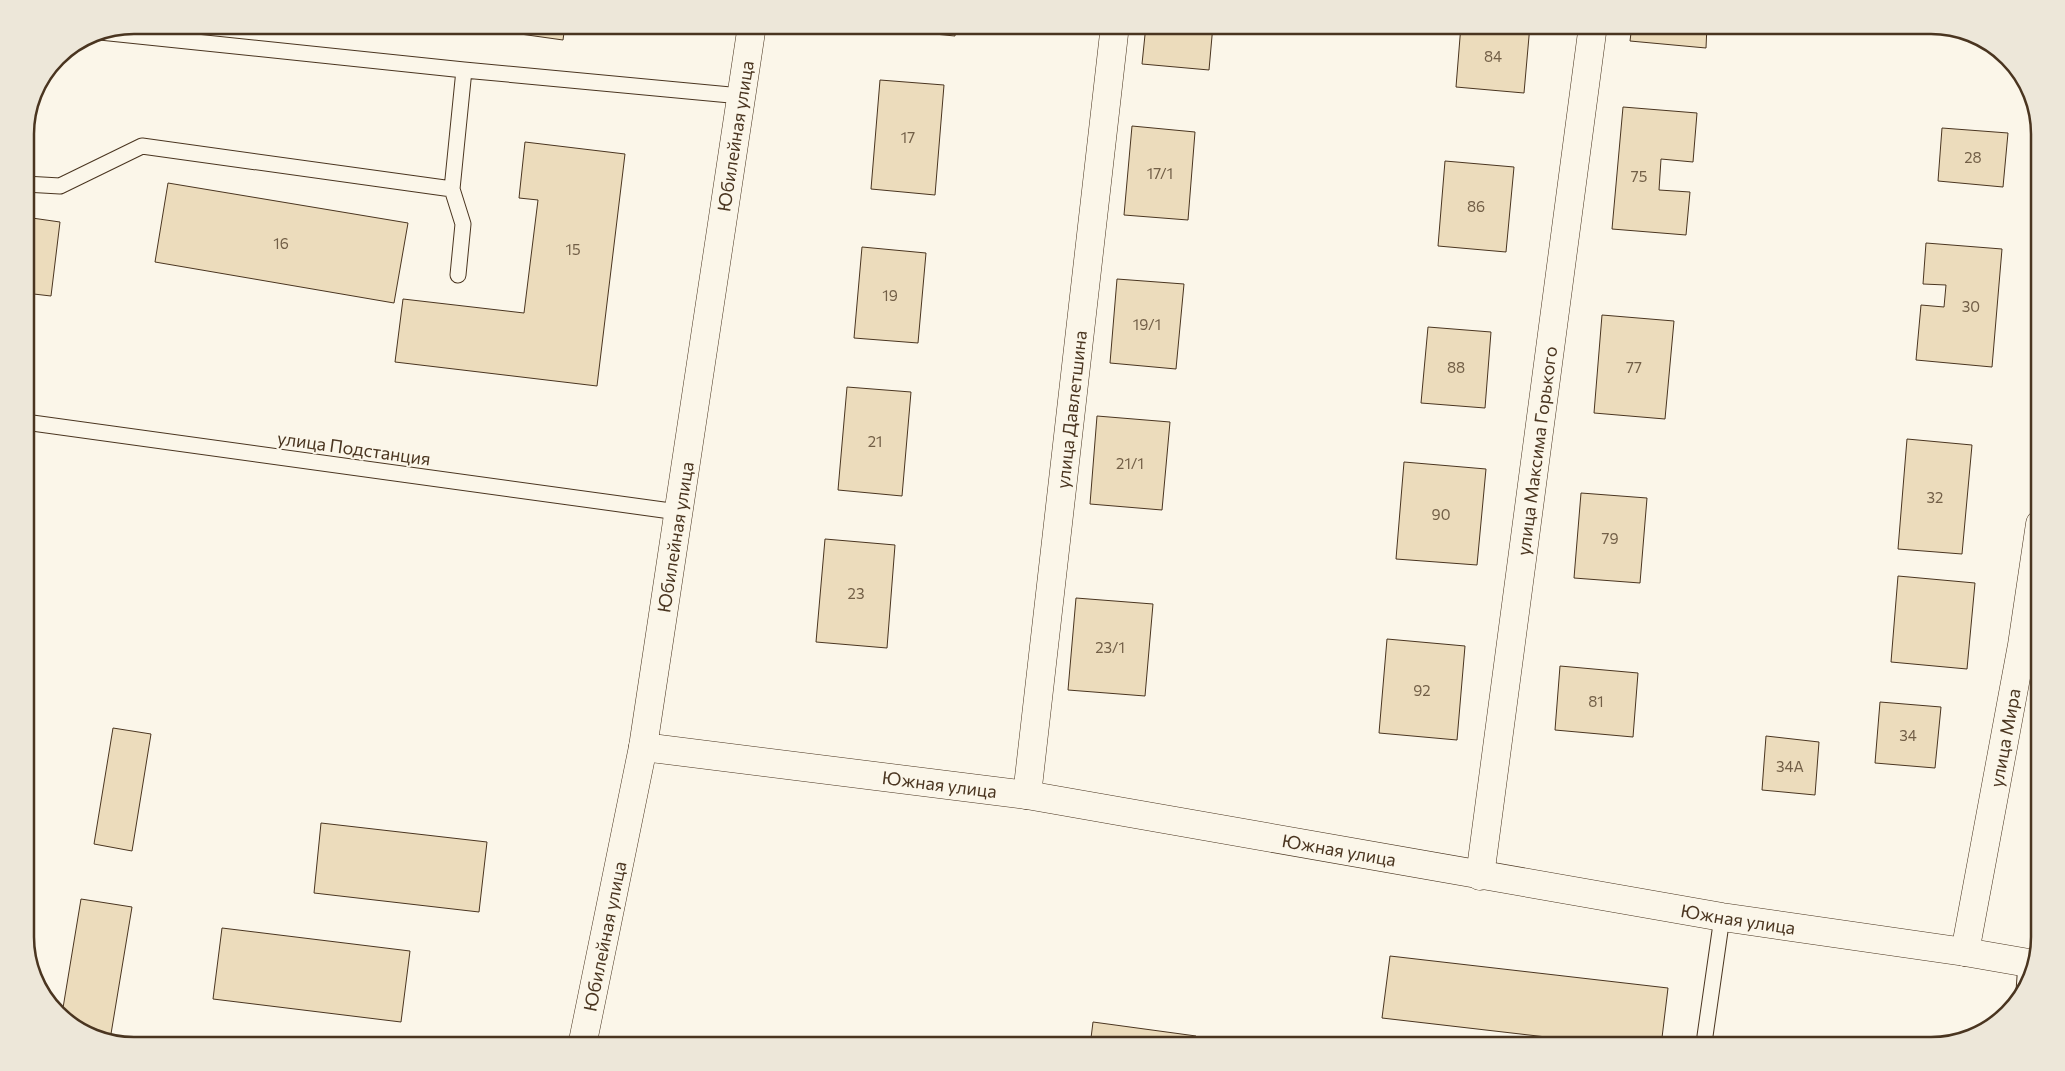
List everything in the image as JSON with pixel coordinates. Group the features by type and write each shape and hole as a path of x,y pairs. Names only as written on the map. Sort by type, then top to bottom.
{"street":[{"name":"Юбилейная улица","path":"584,1037 643,747 751,34"},
{"name":"улица Давлетшина","path":"1027,795 1114,34"},
{"name":"улица Максима Горького","path":"1480,876 1591,34"},
{"name":"улица Мира","path":"1965,952 2022,644 2031,584"},
{"name":"Южная улица","path":"643,747 1027,795 1722,917 2028,963"}],"lane":[{"path":"124,35 464,70 741,96"},
{"path":"458,275 463,224 452,189 464,70"},
{"path":"34,185 60,186 142,146 452,189"},
{"name":"улица Подстанция","path":"34,423 678,512"},
{"path":"1705,1037 1722,917"}],"building":[{"path":"520,34 564,34 563,40"},
{"path":"934,34 955,34 955,36"},
{"path":"1145,34 1212,34 1209,70 1142,64"},
{"path":"1460,34 1529,34 1524,93 1456,87"},
{"path":"1631,34 1707,34 1706,48 1630,41"},
{"path":"880,80 944,85 935,195 871,189"},
{"path":"1623,107 1697,113 1693,162 1661,159 1659,190 1690,192 1686,235 1612,229"},
{"path":"1132,126 1195,132 1188,220 1124,215"},
{"path":"1942,128 2008,133 2003,187 1938,181"},
{"path":"525,142 625,154 597,386 395,362 403,299 524,313 538,200 519,198"},
{"path":"1445,161 1514,167 1506,252 1438,246"},
{"path":"168,183 408,223 394,303 155,262"},
{"path":"34,218 60,222 51,296 34,294"},
{"path":"1926,243 2002,249 1992,367 1916,360 1921,305 1944,307 1946,285 1923,284"},
{"path":"862,247 926,253 918,343 854,338"},
{"path":"1117,279 1184,284 1176,369 1110,363"},
{"path":"1602,315 1674,321 1665,419 1594,413"},
{"path":"1428,327 1491,332 1485,408 1421,403"},
{"path":"847,387 911,392 902,496 838,490"},
{"path":"1097,416 1170,422 1162,510 1090,504"},
{"path":"1907,439 1972,445 1962,554 1898,549"},
{"path":"1404,462 1486,469 1477,565 1396,559"},
{"path":"1581,493 1647,498 1640,583 1574,578"},
{"path":"825,539 895,545 887,648 816,642"},
{"path":"1898,576 1975,583 1967,669 1891,662"},
{"path":"1076,598 1153,604 1145,696 1068,690"},
{"path":"1387,639 1465,646 1457,740 1379,733"},
{"path":"1560,666 1638,673 1633,737 1555,730"},
{"path":"1880,702 1941,707 1935,768 1875,763"},
{"path":"113,728 151,734 132,851 94,844"},
{"path":"1766,736 1819,742 1815,795 1762,790"},
{"path":"321,823 487,842 479,912 314,893"},
{"path":"81,899 132,907 111,1034 90,1027 78,1020 63,1007"},
{"path":"222,928 410,951 401,1022 213,999"},
{"path":"1390,956 1668,988 1662,1037 1546,1037 1382,1018"},
{"path":"1093,1022 1196,1036 1196,1037 1091,1037"}]}
